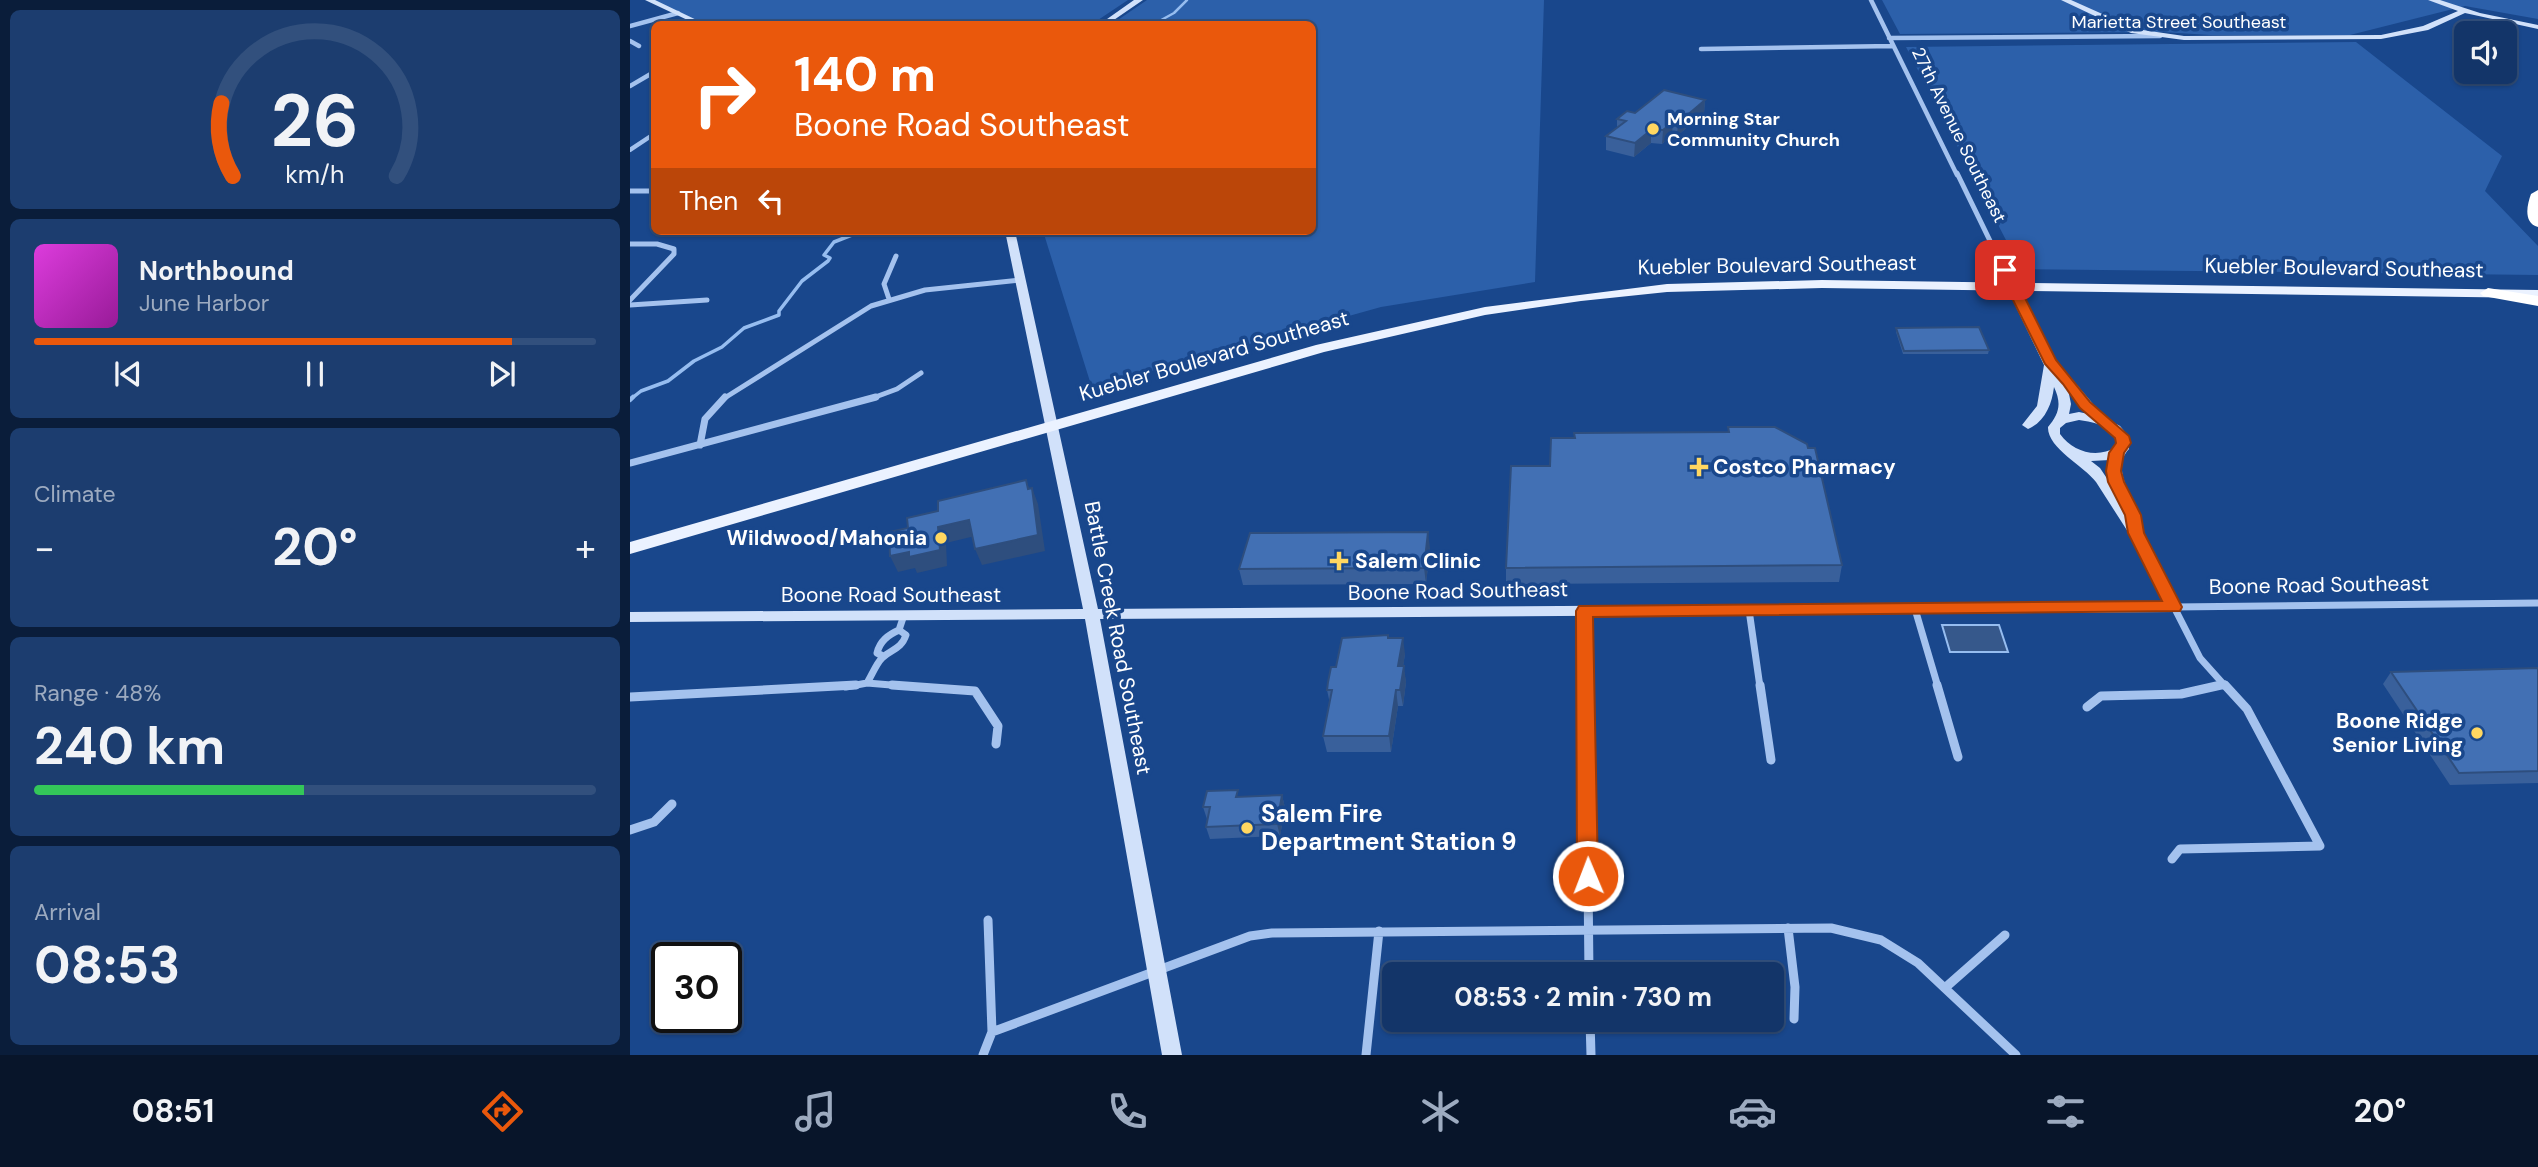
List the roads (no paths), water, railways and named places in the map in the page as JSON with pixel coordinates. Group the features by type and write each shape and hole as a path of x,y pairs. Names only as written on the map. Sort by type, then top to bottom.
{"highway":[{"path":"2538,194 2533,209 2538,223"},
{"path":"2488,293 2538,301"}],"main road":[{"name":"Kuebler Boulevard Southeast","path":"630,548 1345,342 1485,311 1622,291 1729,285 2012,286 2538,294"}],"street":[{"path":"649,0 695,21"},
{"path":"1108,21 1139,0"},
{"name":"27th Avenue Southeast","path":"1871,0 2050,361 2064,394 2065,404 2062,420 2054,427 2054,434 2057,440 2071,451"},
{"path":"2064,0 2127,28 2160,36"},
{"path":"2432,0 2463,11 2538,27"},
{"name":"Marietta Street Southeast","path":"1889,38 2381,37 2425,28 2463,11"},
{"path":"630,26 678,13"},
{"path":"630,41 639,46"},
{"path":"1701,49 1893,46"},
{"path":"630,86 651,74"},
{"path":"630,150 651,136"},
{"path":"630,191 651,191"},
{"name":"Battle Creek Road Southeast","path":"1011,235 1091,615 1172,1055"},
{"path":"630,244 665,245 674,250 669,261 630,303"},
{"path":"889,299 884,285 896,256"},
{"path":"700,445 705,419 727,395 860,312 889,299 934,289 1020,280"},
{"path":"630,303 707,300"},
{"path":"2028,425 2037,418 2047,400 2050,361"},
{"name":"27th Avenue Southeast","path":"2050,361 2100,420 2122,436 2122,449 2116,453"},
{"path":"630,463 881,396 921,373"},
{"path":"2062,420 2079,416 2100,420"},
{"path":"2071,451 2099,457 2116,453 2113,471 2133,515 2136,533"},
{"path":"2071,451 2095,471 2136,533 2200,658 2247,709 2320,846 2180,849 2172,859"},
{"name":"Boone Road Southeast","path":"630,618 902,623 1091,615 2538,603"},
{"path":"1915,609 1958,757"},
{"path":"1749,610 1771,760"},
{"path":"1585,611 1589,962"},
{"path":"867,683 883,656 892,653 905,639 902,623 878,648 877,653 883,656"},
{"path":"630,697 843,687 867,683 975,691 998,726 996,744"},
{"path":"2087,707 2101,696 2180,694 2225,684"},
{"path":"630,830 651,824 672,804"},
{"path":"984,1055 992,1032 988,920"},
{"path":"1788,928 1795,987 1794,1019"},
{"path":"992,1032 1250,936 1272,933 1831,928 1881,940 1919,963 2016,1055"},
{"path":"1366,1055 1380,931"},
{"path":"1946,987 2005,935"},
{"path":"1590,1032 1591,1055"}],"waterway":[{"path":"1159,21 1174,13 1187,0"},
{"path":"631,399 641,391 668,381 694,361 722,347 744,328 779,315 779,311 802,281 828,261 830,258 824,255 834,242 852,235"}],"place":[{"name":"Morning Star Community Church","path":"1653,129"},
{"name":"Costco Pharmacy","path":"1699,467"},
{"name":"Wildwood/Mahonia","path":"941,538"},
{"name":"Salem Clinic","path":"1339,561"},
{"name":"Boone Ridge Senior Living","path":"2477,733"},
{"name":"Salem Fire Department Station 9","path":"1247,828"}]}
